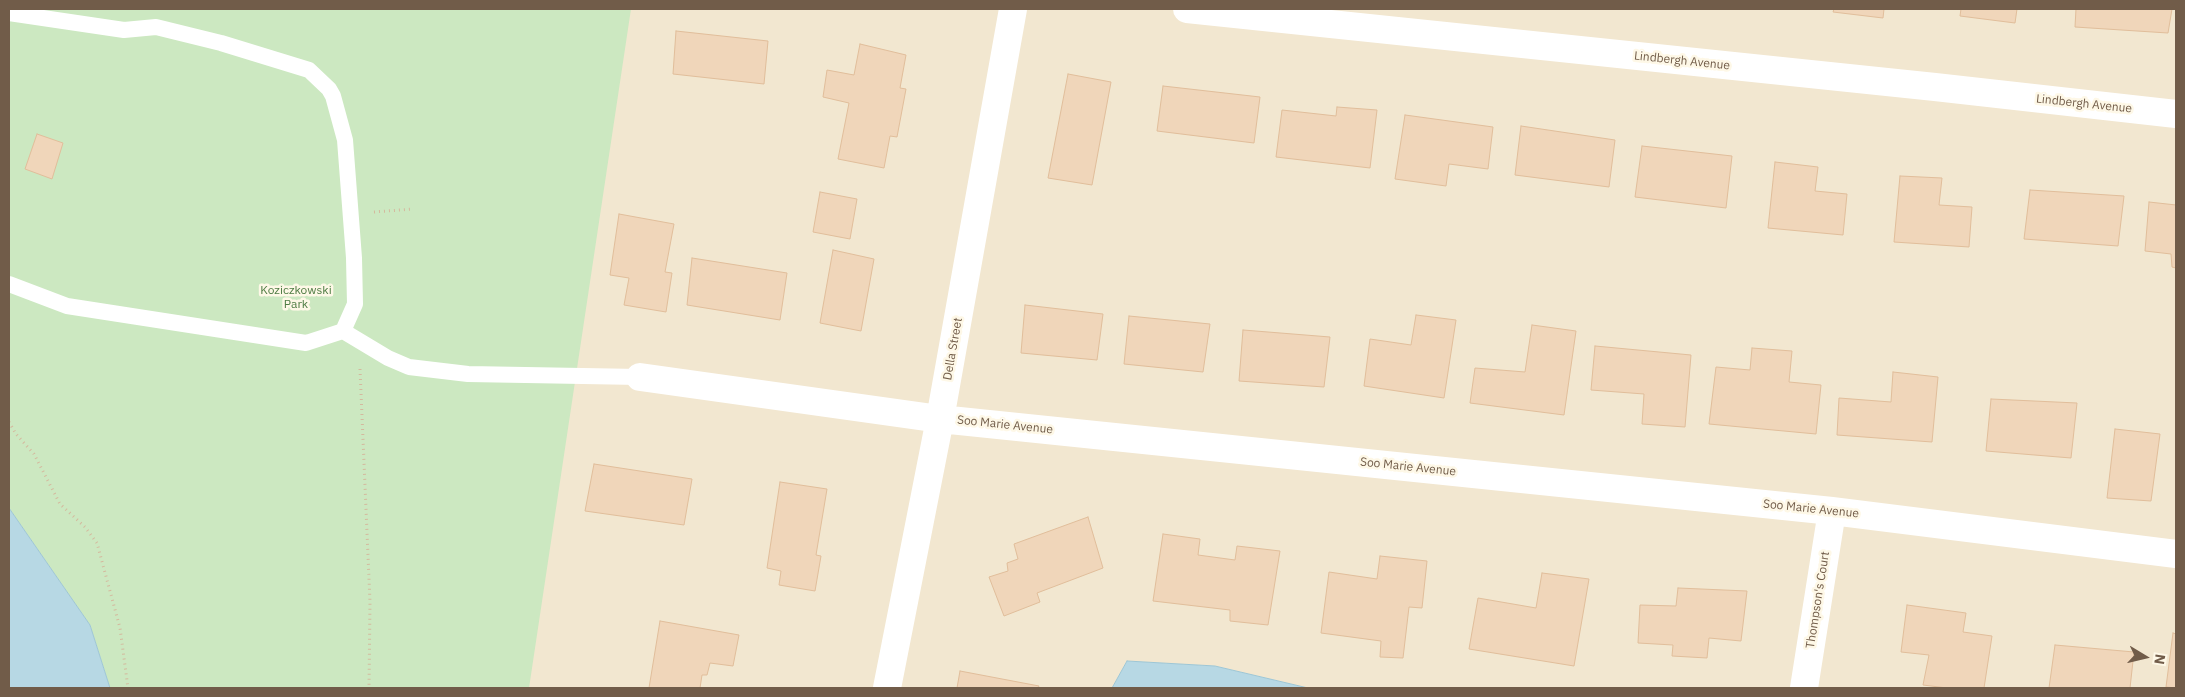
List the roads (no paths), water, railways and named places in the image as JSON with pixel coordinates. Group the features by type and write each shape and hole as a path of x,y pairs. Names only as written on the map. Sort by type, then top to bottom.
{"street":[{"name":"Della Street","path":"887,688 940,419 1013,9"},
{"name":"Lindbergh Avenue","path":"1187,9 2176,114"},
{"name":"Soo Marie Avenue","path":"640,377 940,419 1832,511 2176,554"},
{"name":"Thompson's Court","path":"1804,688 1832,511"}],"lane":[{"path":"9,13 124,30 156,27 220,43 309,70 329,89 333,96 345,140 355,266 354,304 343,331 306,344 67,306 9,284"},
{"path":"343,331 388,358 409,367 468,374 640,377"}],"water":[{"path":"9,508 90,625 110,688 9,688"},
{"path":"1127,661 1215,666 1308,688 1112,688"}],"park label":[{"name":"Koziczkowski Park","path":"296,298"}]}
